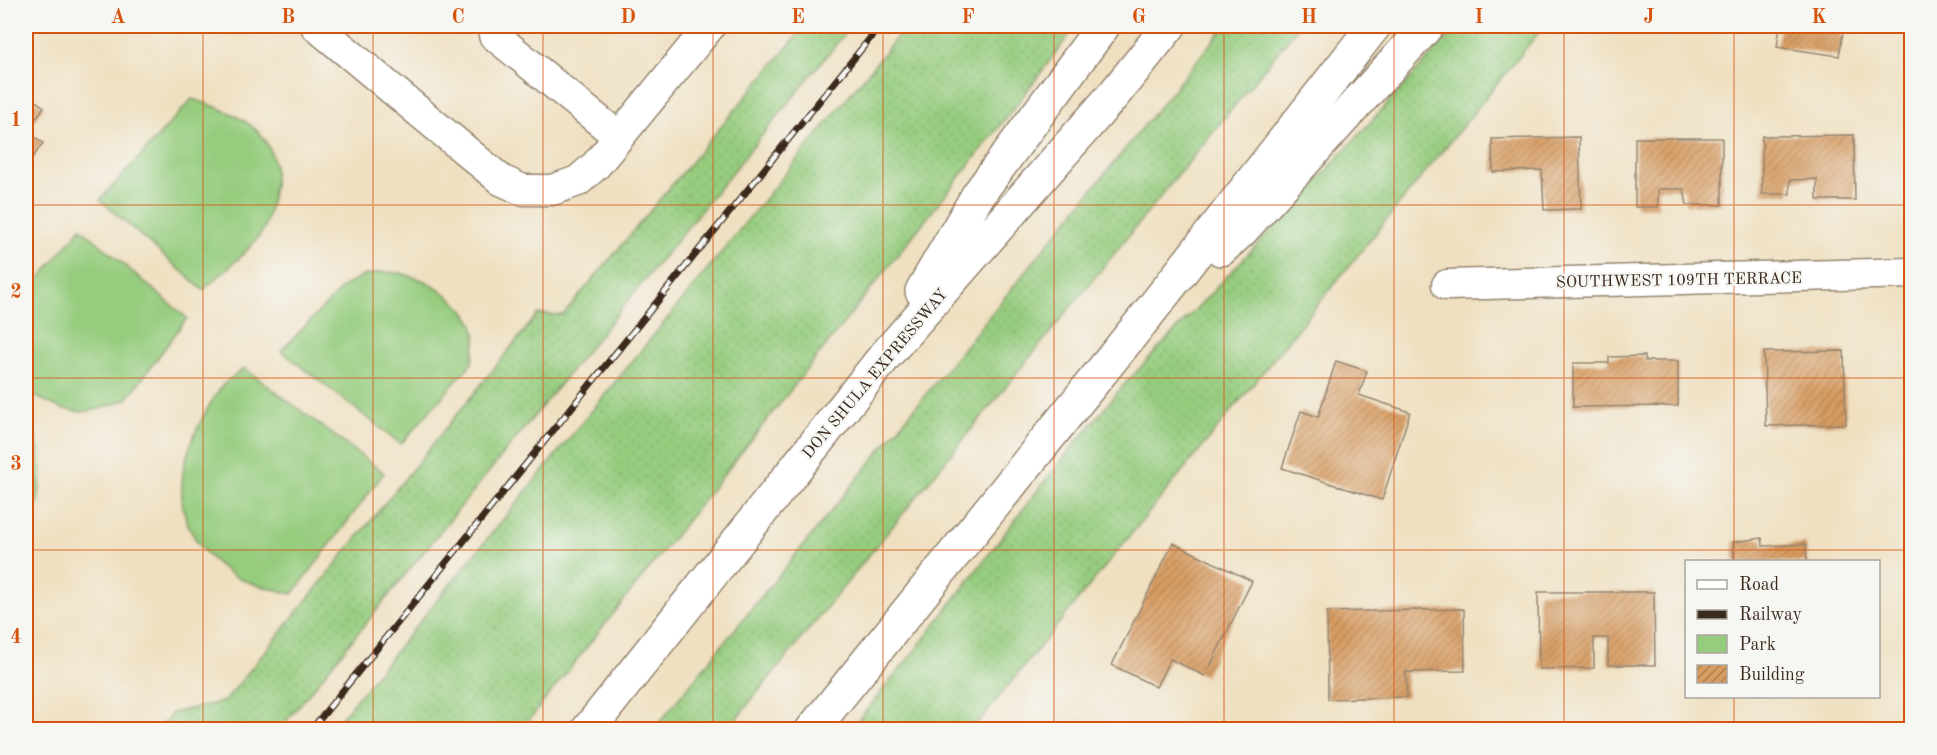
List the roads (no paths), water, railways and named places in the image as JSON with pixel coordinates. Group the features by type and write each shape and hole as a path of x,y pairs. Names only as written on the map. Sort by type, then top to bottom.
{"highway":[{"path":"884,357 978,195 1103,26"},
{"name":"DON SHULA EXPRESSWAY","path":"588,729 884,357 1115,93 1169,26"},
{"path":"812,729 1148,314 1374,26"},
{"path":"1148,314 1241,231 1427,26"}],"street":[{"path":"316,26 501,180 523,190 552,190 578,181 596,165 710,26"},
{"path":"494,35 619,137"},
{"name":"SOUTHWEST 109TH TERRACE","path":"1447,285 1911,273"}],"railway":[{"path":"311,730 880,26"}]}
